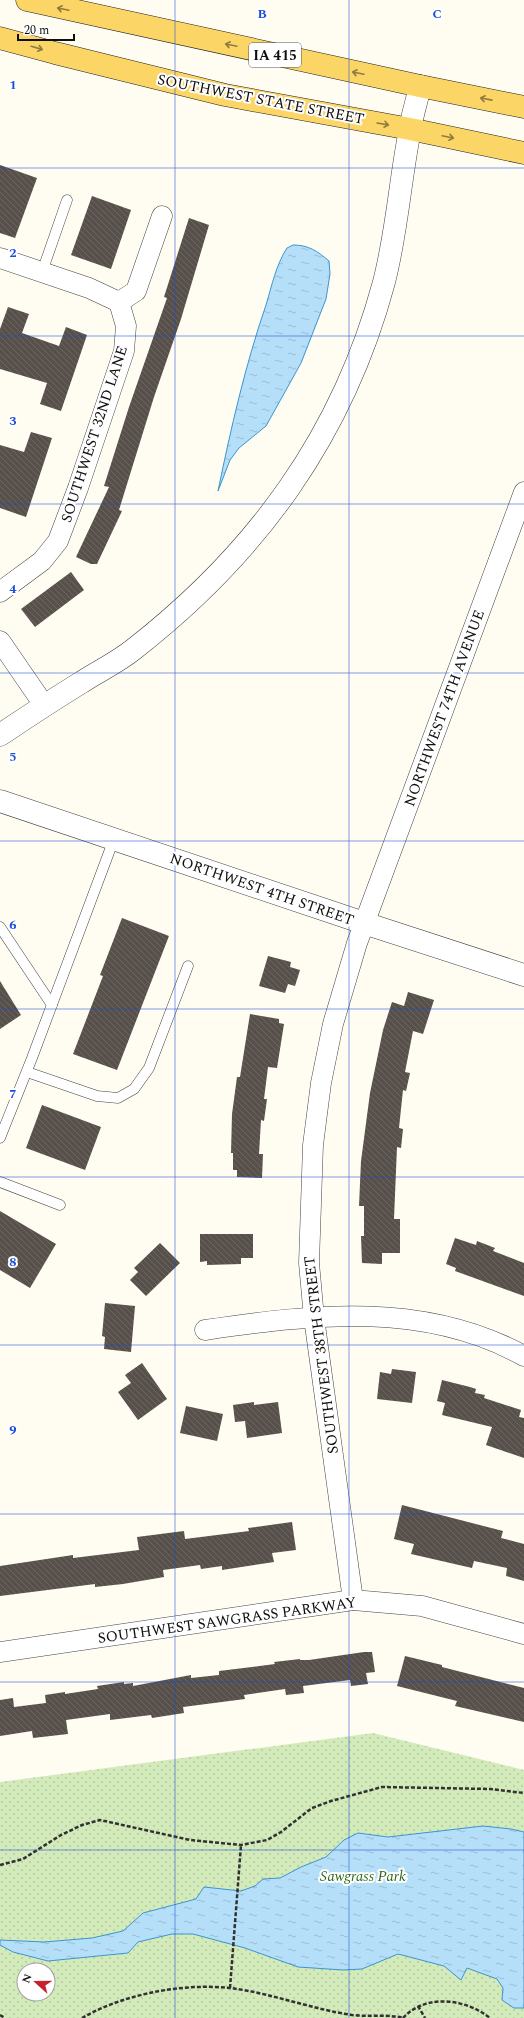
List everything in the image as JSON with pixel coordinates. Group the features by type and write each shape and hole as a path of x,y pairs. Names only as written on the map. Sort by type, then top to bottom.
{"main road":[{"name":"IA 415","path":"27,0 420,86 524,107"},
{"name":"SOUTHWEST STATE STREET","path":"0,38 225,95 410,129 524,153"}],"street":[{"path":"0,735 44,705 132,651 190,603 242,550 288,492 338,407 364,346 384,282 392,243 410,129 420,86"},
{"path":"0,258 89,288 119,302 136,291 162,216"},
{"name":"SOUTHWEST 32ND LANE","path":"0,592 42,562 58,541 78,488 124,351 126,326 119,302"},
{"name":"NORTHWEST 74TH AVENUE","path":"364,923 524,492"},
{"path":"0,640 44,705"},
{"name":"NORTHWEST 4TH STREET","path":"0,801 524,975"},
{"name":"SOUTHWEST 38TH STREET","path":"353,1600 314,1318 309,1263 313,1145 318,1106 333,1024 364,923"},
{"path":"205,1330 270,1320 354,1315 393,1317 428,1322 468,1331 498,1342 524,1356"},
{"name":"SOUTHWEST SAWGRASS PARKWAY","path":"0,1652 353,1600 422,1606 524,1634"}],"lane":[{"path":"42,272 67,200"},
{"path":"0,1135 27,1072 114,839"},
{"path":"0,927 52,1005"},
{"path":"27,1072 97,1096 118,1098 134,1090 149,1068 188,966"},
{"path":"0,1182 60,1205"}],"path":[{"path":"0,1865 23,1859 61,1835 82,1825 100,1820 190,1840 241,1845 267,1840 281,1832 312,1808 331,1801 382,1787 490,1789 524,1793"},
{"path":"230,1988 241,1845"},
{"path":"82,2018 121,2000 149,1993 205,1988 230,1988 353,2016 404,2018 410,2010 418,2006 430,2003 455,2002 476,2009 490,2018"},
{"path":"418,2006 425,2018"},
{"path":"0,2015 5,2018"}],"green space":[{"name":"Sawgrass Park","path":"373,1733 524,1770 524,2018 0,2018 0,1782"}],"water":[{"path":"293,245 304,246 312,249 329,261 330,274 326,299 301,363 266,426 239,448 230,460 218,491 239,397 258,328 280,261 287,248"},
{"path":"483,1826 524,1832 524,2008 514,2008 502,2000 503,1988 497,1979 467,1968 461,1980 444,1966 398,1954 362,1969 343,1970 298,1967 245,1948 193,1934 172,1934 138,1942 128,1953 48,1961 13,1952 0,1945 0,1940 44,1942 92,1938 123,1931 143,1913 196,1899 204,1887 241,1891 255,1886 263,1879 280,1878 301,1867 326,1857 344,1840 358,1833 388,1837"}],"building":[{"path":"0,165 37,178 15,238 0,233"},
{"path":"92,196 131,210 111,269 71,255"},
{"path":"189,218 209,225 181,319 154,397 119,510 122,511 97,564 91,564 76,557 109,487 104,486 129,407 167,298 164,297"},
{"path":"8,307 29,314 22,333 59,346 66,327 87,335 61,411 40,404 47,383 0,369 0,329"},
{"path":"31,432 52,438 26,517 0,508 0,445 24,452"},
{"path":"71,572 84,590 35,627 21,609"},
{"path":"122,918 169,936 117,1070 73,1054 103,976 100,975"},
{"path":"268,956 291,962 290,967 300,970 295,986 288,984 285,993 259,986"},
{"path":"0,981 21,1015 0,1029"},
{"path":"408,992 434,1000 423,1034 413,1031 405,1072 410,1073 406,1091 403,1090 399,1128 403,1129 401,1148 397,1147 394,1219 400,1219 400,1253 382,1253 382,1264 362,1263 361,1236 364,1236 364,1206 359,1206 361,1161 370,1093 383,1030 392,1002 404,1006"},
{"path":"250,1014 279,1019 279,1023 284,1024 277,1068 268,1067 264,1099 267,1099 264,1121 261,1120 259,1154 263,1154 262,1178 237,1177 237,1170 233,1170 233,1153 231,1153 232,1114 237,1077 240,1077"},
{"path":"42,1105 101,1127 85,1170 26,1148"},
{"path":"0,1211 56,1244 30,1288 0,1270"},
{"path":"200,1234 253,1234 253,1258 241,1258 241,1264 207,1265 207,1261 200,1262"},
{"path":"455,1238 476,1245 477,1241 495,1248 493,1251 524,1263 524,1296 455,1271 456,1268 446,1264"},
{"path":"160,1243 180,1263 146,1296 130,1280 138,1272 134,1268"},
{"path":"105,1303 135,1306 131,1352 104,1349 105,1337 102,1336"},
{"path":"142,1363 167,1399 138,1420 118,1392 131,1383 125,1375"},
{"path":"392,1369 416,1372 412,1403 377,1399 380,1372 391,1374"},
{"path":"442,1380 476,1389 475,1393 485,1395 484,1398 521,1410 519,1417 524,1418 524,1458 486,1445 492,1427 442,1415 445,1403 437,1401"},
{"path":"254,1402 254,1405 278,1402 282,1433 247,1438 245,1421 235,1422 233,1405"},
{"path":"186,1406 223,1414 217,1441 180,1433"},
{"path":"402,1505 503,1531 501,1538 524,1544 524,1581 506,1576 507,1568 474,1561 472,1568 411,1554 414,1544 394,1539"},
{"path":"292,1522 296,1550 272,1553 274,1562 222,1570 222,1566 201,1569 200,1565 163,1570 164,1577 123,1584 95,1587 95,1584 0,1596 0,1566 73,1555 73,1558 139,1550 137,1537 184,1531 185,1539 249,1531 248,1528"},
{"path":"372,1652 375,1672 366,1673 368,1684 351,1686 350,1680 303,1686 304,1693 286,1695 285,1689 244,1695 245,1699 183,1707 184,1713 152,1718 151,1715 110,1720 110,1714 66,1720 68,1734 33,1738 32,1731 0,1736 0,1700 13,1698 14,1707 46,1703 45,1695 65,1692 65,1694 98,1689 97,1686 124,1682 124,1684 133,1683 133,1686 191,1675 191,1678 219,1675 219,1671 275,1664 274,1662 300,1659 309,1660"},
{"path":"405,1656 524,1688 524,1722 455,1706 457,1701 397,1686"}]}
